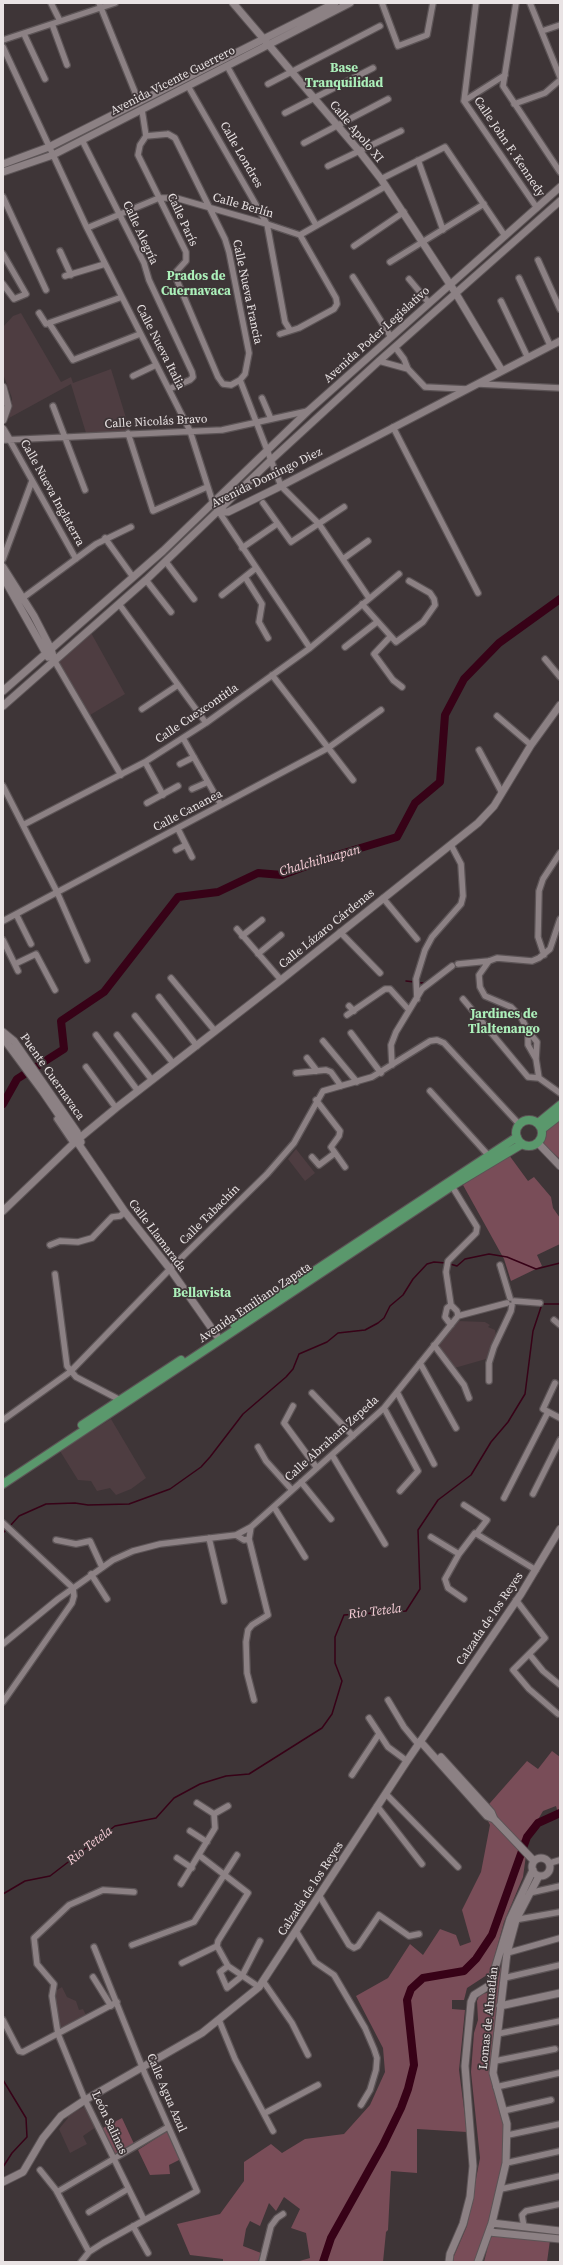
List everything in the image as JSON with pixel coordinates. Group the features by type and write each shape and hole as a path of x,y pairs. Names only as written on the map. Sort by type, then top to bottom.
{"main road":[{"path":"540,1126 560,1105"},
{"path":"540,1126 560,1115"},
{"path":"528,1120 540,1126 542,1137 538,1143 530,1146 519,1140 519,1124 528,1120"},
{"name":"Avenida Emiliano Zapata","path":"451,1184 489,1156 519,1140"},
{"name":"Avenida Emiliano Zapata","path":"3,1484 148,1385 519,1140"},
{"name":"Avenida Emiliano Zapata","path":"148,1385 217,1336 364,1242"},
{"name":"Avenida Emiliano Zapata","path":"3,1477 123,1402"}],"street":[{"path":"51,3 60,22"},
{"path":"3,40 60,22 100,5 116,3"},
{"name":"Calle Apolo XI","path":"233,3 360,152 381,179 424,242 502,371"},
{"name":"Avenida Vicente Guerrero","path":"3,172 53,155 142,110 227,66 336,3"},
{"name":"Avenida Vicente Guerrero","path":"3,164 50,147 252,46 266,43 350,3"},
{"path":"382,3 398,46 427,35 433,3"},
{"name":"Calle John F. Kennedy","path":"476,3 464,101 537,208"},
{"path":"516,3 503,86 560,172"},
{"path":"514,104 545,93 560,79 530,3"},
{"path":"100,5 139,102"},
{"path":"52,24 67,65"},
{"path":"542,32 560,25"},
{"path":"268,84 380,26"},
{"path":"252,46 253,28"},
{"path":"24,34 45,78"},
{"name":"Calle Nueva Italia","path":"3,48 87,228 190,431 213,503 310,648"},
{"path":"227,66 316,225"},
{"path":"285,113 373,68"},
{"path":"464,101 505,74"},
{"name":"Calle Londres","path":"188,86 267,224 285,322 290,330"},
{"path":"304,143 388,99"},
{"path":"142,110 146,136"},
{"path":"328,166 360,152 401,131"},
{"name":"Calle Nueva Francia","path":"146,136 172,134 210,207 229,252 249,353 245,374 240,380"},
{"name":"Calle París","path":"146,136 140,145 138,155 186,252 186,261 176,272 176,278 218,377 223,384 231,385 240,380"},
{"name":"Calle Alegría","path":"82,140 144,263 149,280 192,372 193,377 190,380 169,389"},
{"path":"381,179 445,147 505,236"},
{"path":"418,160 443,230"},
{"path":"280,334 299,328 334,309 337,304 336,298 300,235 386,186"},
{"name":"Avenida Poder Legislativo","path":"213,503 308,411 560,187"},
{"path":"3,197 46,290"},
{"name":"Calle Berlín","path":"87,228 119,213 159,198 176,198 300,235"},
{"path":"390,262 484,204"},
{"name":"Avenida Poder Legislativo","path":"218,512 270,461 455,292 559,205"},
{"path":"354,246 404,212"},
{"path":"60,251 68,276 105,264"},
{"path":"3,254 26,294 14,299 3,284"},
{"path":"538,260 560,309"},
{"path":"353,277 391,337"},
{"path":"519,278 550,345"},
{"path":"409,279 428,303"},
{"path":"39,313 44,322 49,323 122,297"},
{"path":"501,301 528,358"},
{"path":"49,323 73,360 140,334"},
{"name":"Avenida Domingo Diez","path":"3,706 38,674 54,663 82,636 166,562 218,512 228,512 281,486 560,341"},
{"path":"395,347 404,359 408,369 425,387 466,390"},
{"path":"379,361 408,369"},
{"path":"133,376 156,365"},
{"path":"240,380 257,422 266,452 281,486 319,524 369,598"},
{"path":"479,384 560,388"},
{"path":"3,420 8,406 4,391"},
{"path":"262,398 271,419"},
{"path":"53,406 86,490"},
{"name":"Calle Nicolás Bravo","path":"6,439 222,430 308,411"},
{"path":"393,427 478,593"},
{"path":"3,429 6,439"},
{"path":"128,433 153,511 207,487"},
{"name":"Calle Nueva Inglaterra","path":"6,439 32,481 76,559"},
{"path":"3,559 32,481"},
{"name":"Avenida Domingo Diez","path":"3,691 134,577 213,503"},
{"path":"262,503 291,542 344,507"},
{"path":"242,548 277,524"},
{"path":"20,600 105,538 131,527"},
{"path":"105,538 134,577"},
{"path":"343,559 368,540"},
{"path":"166,562 194,599"},
{"path":"3,567 54,663 121,775"},
{"path":"222,595 256,568"},
{"name":"Calle Cuexcontitla","path":"23,825 145,762 206,723 310,648 399,574"},
{"path":"3,577 20,600"},
{"path":"245,577 262,604 259,622 268,638"},
{"path":"146,580 171,612"},
{"path":"362,604 396,642 423,622 434,605 434,599 430,593 408,581"},
{"path":"119,604 206,723"},
{"path":"345,647 377,622"},
{"path":"75,628 77,634 82,636"},
{"path":"390,637 374,654 393,680 402,686"},
{"path":"545,659 560,677"},
{"path":"31,666 38,674"},
{"path":"272,675 353,780"},
{"path":"142,709 178,684"},
{"name":"Calle Lázaro Cárdenas","path":"3,1211 77,1141 116,1108 281,980 485,817 502,793 531,745 560,705"},
{"name":"Calle Cananea","path":"4,919 178,829 328,748 381,710"},
{"path":"498,716 531,745"},
{"path":"183,738 221,805"},
{"path":"479,750 502,793"},
{"path":"180,764 194,757"},
{"path":"145,762 163,794"},
{"path":"192,789 208,782"},
{"path":"3,786 57,892 87,960"},
{"path":"147,803 178,786"},
{"path":"178,829 192,857"},
{"path":"176,850 186,845"},
{"path":"417,999 416,979 422,958 432,937 461,904 463,873 458,856 451,845"},
{"path":"544,956 538,937 539,891 543,879 560,853"},
{"path":"383,898 417,939"},
{"path":"16,914 31,944"},
{"path":"392,1065 391,1045 396,1032 422,989 455,965 489,961 497,958 532,961 544,956 554,941 560,919"},
{"path":"242,936 262,920"},
{"path":"237,929 281,980"},
{"path":"340,932 380,973"},
{"path":"258,954 281,934"},
{"path":"3,940 18,971"},
{"path":"15,964 36,954 55,990"},
{"path":"489,961 484,967 478,981 482,992 485,996 511,1007 521,1017 528,1031 538,1042 536,1059 539,1078"},
{"path":"171,978 215,1031"},
{"path":"347,1015 385,989 390,989 409,1010"},
{"path":"159,997 197,1046"},
{"path":"463,999 528,1077 539,1078 560,1093"},
{"path":"349,1006 354,1011"},
{"path":"135,1016 173,1063"},
{"path":"528,1031 528,1044 536,1059"},
{"name":"Puente Cuernavaca","path":"3,1032 45,1091 77,1141"},
{"path":"350,1033 380,1073"},
{"path":"96,1035 138,1091"},
{"path":"117,1035 152,1080"},
{"name":"Puente Cuernavaca","path":"3,1038 11,1043"},
{"name":"Calle Tabachín","path":"3,1420 70,1372 170,1269 271,1169 294,1143 311,1113 316,1100 323,1091 357,1082 380,1073 430,1041 437,1040 444,1043 519,1124"},
{"path":"324,1041 357,1082"},
{"path":"307,1058 317,1071"},
{"path":"86,1067 116,1108"},
{"path":"296,1073 326,1070 331,1072 341,1086"},
{"path":"430,1090 489,1156"},
{"path":"316,1100 340,1131 339,1136 331,1146 345,1167"},
{"name":"Calle Llamarada","path":"77,1141 125,1212 170,1269 217,1336"},
{"path":"538,1143 560,1166"},
{"path":"312,1157 319,1165 335,1153"},
{"path":"451,1184 477,1227 476,1233 448,1261 446,1272 451,1305 457,1311 458,1316 511,1302 540,1303"},
{"path":"50,1245 60,1242 78,1242 92,1238 112,1217 120,1216 125,1212"},
{"path":"489,1381 489,1363 494,1347 511,1311 511,1302 500,1265"},
{"path":"55,1274 66,1366 70,1372 123,1402"},
{"path":"451,1305 447,1308 446,1317 451,1325"},
{"name":"Calle Abraham Zepeda","path":"4,1643 91,1574 133,1551 160,1544 236,1535 251,1526 384,1408 458,1316"},
{"path":"554,1320 560,1325"},
{"path":"434,1345 464,1385 469,1398"},
{"path":"420,1363 456,1428"},
{"path":"504,1498 545,1411 555,1383"},
{"path":"397,1392 434,1464"},
{"path":"312,1393 353,1436"},
{"path":"293,1406 284,1423 317,1468"},
{"path":"384,1408 418,1471 400,1491"},
{"path":"545,1411 560,1418"},
{"path":"533,1494 560,1440"},
{"path":"258,1447 266,1461 292,1490"},
{"path":"332,1455 385,1544"},
{"path":"301,1482 331,1519"},
{"path":"464,1506 487,1520 477,1533 472,1534 445,1579 445,1584 448,1588 464,1599"},
{"path":"274,1507 305,1557"},
{"path":"3,1523 73,1588 72,1603 3,1702"},
{"path":"251,1526 249,1539 268,1615 252,1625 248,1630 246,1642 247,1673 254,1700"},
{"name":"Calzada de los Reyes","path":"3,2182 21,2174 51,2126 61,2116 85,2100 202,2033 261,1984 377,1806 536,1570 560,1529"},
{"path":"477,1533 536,1570"},
{"name":"Calle Abraham Zepeda","path":"236,1535 244,1540 249,1539"},
{"path":"431,1537 459,1554"},
{"path":"209,1538 224,1601"},
{"path":"56,1540 76,1544 90,1541 102,1567"},
{"path":"91,1574 107,1599"},
{"path":"516,1600 545,1638 530,1655 515,1668 514,1672 529,1689 558,1714"},
{"path":"3,1634 4,1643"},
{"path":"530,1655 543,1671 560,1685"},
{"path":"388,1700 404,1727 421,1741 487,1816 494,1819 529,1854 534,1861 527,1891 513,1919 490,1985 474,1995 471,2002 465,2066 473,2166 470,2197 463,2224 450,2254 449,2262"},
{"path":"369,1718 388,1747 407,1761"},
{"path":"352,1775 379,1734"},
{"path":"386,1794 458,1867"},
{"path":"197,1803 214,1814"},
{"path":"214,1814 228,1806"},
{"path":"377,1806 422,1864"},
{"path":"182,1884 200,1856 214,1828 214,1814"},
{"path":"190,1831 207,1842"},
{"path":"132,1945 194,1922 223,1874 237,1855"},
{"path":"200,1856 248,1893 218,1941 217,1946 228,1966 242,1976 261,1984 292,2023 308,2055"},
{"path":"177,1858 192,1868"},
{"path":"534,1861 543,1858 550,1863"},
{"path":"550,1863 560,1860"},
{"path":"527,1891 539,1876 547,1874 550,1869 550,1863"},
{"path":"533,1870 539,1876"},
{"path":"527,1891 560,1886"},
{"name":"León Salinas","path":"134,1892 103,1890 69,1905 58,1918 34,1936 37,1964 54,1984 52,1996 58,2034 85,2100 144,2220"},
{"path":"319,1896 349,1945 354,1948 358,1946 379,1915 409,1936 420,1934"},
{"path":"513,1919 560,1912"},
{"name":"Lomas de Ahuatlán","path":"478,2262 492,2223 501,2190 506,2163 508,2135 493,2072 500,2006 510,1952 513,1919"},
{"path":"296,1931 315,1962 334,1975 365,2028 374,2048 377,2058 376,2070 370,2090 361,2105"},
{"path":"510,1952 560,1938"},
{"path":"228,1966 220,1972 227,1988 242,1976 260,1941"},
{"path":"182,1963 217,1946"},
{"name":"Calle Agua Azul","path":"94,1948 168,2127 197,2191 144,2220"},
{"path":"504,1978 560,1965"},
{"path":"93,1977 111,2006"},
{"path":"500,2006 560,1993"},
{"path":"3,2020 20,2053 117,2002"},
{"path":"219,2020 235,2059 265,2113 273,2131"},
{"path":"497,2034 560,2021"},
{"path":"495,2061 555,2049"},
{"path":"496,2087 559,2073"},
{"path":"265,2113 318,2085"},
{"path":"503,2111 552,2100"},
{"path":"508,2135 560,2124"},
{"path":"57,2192 168,2127"},
{"path":"506,2163 560,2151"},
{"path":"40,2170 57,2192 89,2252"},
{"path":"501,2190 560,2176"},
{"path":"89,2212 128,2189"},
{"path":"524,2227 522,2215 526,2211 560,2204"},
{"path":"262,2262 271,2226 277,2218 283,2214"},
{"path":"81,2262 89,2252 144,2220"},
{"path":"492,2223 560,2231"},
{"path":"133,2226 148,2253"},
{"path":"489,2232 560,2239"}],"shaded area":[{"path":"21,313 61,382 71,377 73,383 111,369 130,431 86,433 71,384 9,418 12,398 3,374 3,327 13,316"},
{"path":"90,631 125,694 90,715 56,661"},
{"path":"560,1119 560,1159 542,1143 545,1131"},
{"path":"296,1149 315,1173 305,1181 288,1159"},
{"path":"509,1155 528,1181 534,1177 551,1197 553,1208 560,1218 560,1244 537,1255 542,1266 511,1281 504,1259 463,1185"},
{"path":"457,1321 485,1322 490,1325 488,1327 495,1330 496,1335 486,1359 451,1369 437,1348 441,1339"},
{"path":"111,1419 146,1478 131,1489 116,1495 110,1488 97,1491 91,1481 78,1480 60,1451"},
{"path":"552,1751 560,1757 560,1820 556,1806 543,1811 533,1828 516,1847 526,1855 523,1877 504,1922 490,1973 467,1988 464,2000 452,2000 452,2009 465,2010 459,2070 467,2132 417,2129 417,2173 391,2171 388,2230 386,2232 383,2262 296,2262 310,2258 306,2233 291,2228 300,2209 284,2197 276,2211 269,2203 260,2226 250,2221 246,2229 243,2246 261,2253 258,2262 223,2262 223,2259 190,2255 177,2224 220,2214 244,2181 244,2162 271,2144 282,2153 305,2139 344,2134 370,2105 385,2072 383,2048 356,1996 388,1978 410,1944 423,1955 440,1929 456,1935 460,1946 471,1942 462,1910 481,1872 490,1825 483,1811 527,1761 538,1769"},
{"path":"511,1926 493,2071 505,2119 504,2164 493,2216 480,2245 475,2262 453,2262 454,2256 467,2226 480,2158 471,2072 474,2033 478,2020 477,2001 480,1994 487,1993 496,1986"},
{"path":"62,1987 67,1997 76,2001 79,2010 83,2009 88,2019 58,2034 52,1993"},
{"path":"86,2106 96,2127 83,2136 87,2144 70,2153 59,2129 68,2118 66,2116"},
{"path":"122,2118 135,2146 115,2157 101,2129"},
{"path":"169,2130 181,2155 179,2160 169,2165 170,2174 150,2175 138,2150"},
{"path":"496,2235 550,2240 547,2262 484,2262 490,2238"}],"waterway":[{"name":"Chalchihuapan","path":"3,1104 17,1079 64,1049 61,1021 104,992 178,897 218,892 258,873 282,875 334,856 397,837 415,803 440,782 445,715 464,679 499,643 560,599"},
{"path":"406,981 423,983"},
{"path":"450,1264 457,1266 465,1259 489,1254 507,1257 536,1269 560,1263"},
{"path":"10,1526 19,1516 46,1504 129,1504 170,1489 201,1467 243,1414 286,1377 293,1369 299,1354 327,1342 338,1333 365,1330 378,1323 384,1318 390,1306 403,1295 413,1279 427,1264 434,1262 446,1263"},
{"name":"Rio Tetela","path":"3,1894 25,1881 50,1876 115,1826 156,1818 174,1798 200,1784 226,1776 249,1774 322,1728 332,1714 342,1681 335,1663 335,1637 344,1615 406,1611 420,1589 418,1530 438,1500 471,1475 491,1442 508,1422 525,1394 533,1331 542,1304 560,1304"},
{"path":"3,1533 7,1529"},
{"path":"323,2262 331,2238 383,2145 401,2108 408,2089 414,2065 407,2000 411,1989 423,1978 464,1971 476,1959 492,1935 527,1837 538,1823 560,1813"},
{"name":"Rio Tetela","path":"3,2080 26,2118 27,2137 12,2153 3,2167"}],"district":[{"name":"Base Tranquilidad","path":"344,76"},
{"name":"Prados de Cuernavaca","path":"196,284"},
{"name":"Jardines de Tlaltenango","path":"504,1022"},
{"name":"Bellavista","path":"202,1294"}]}
